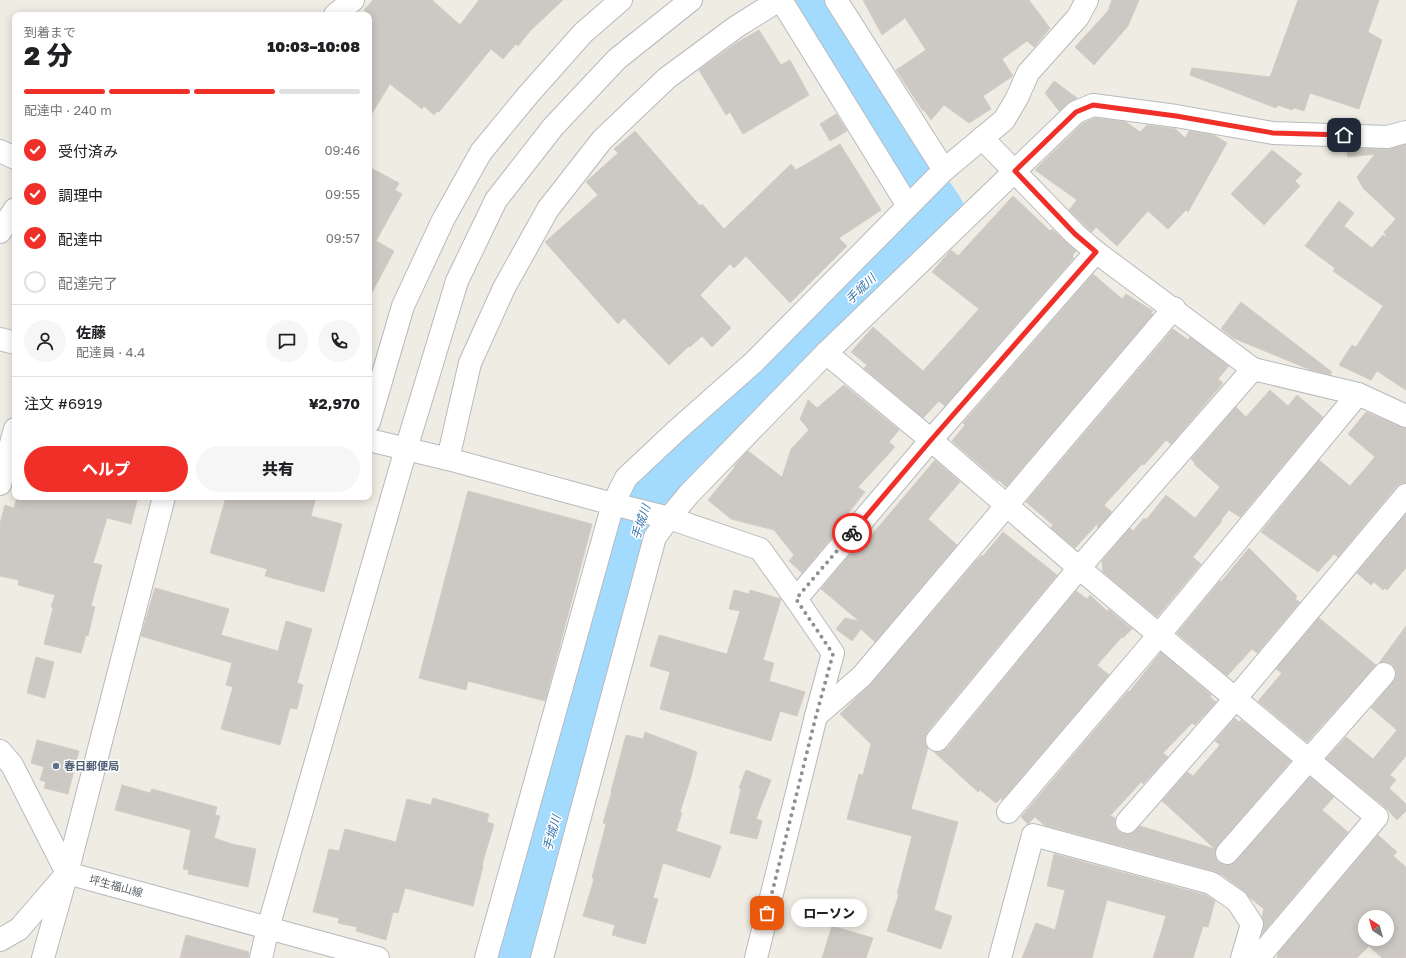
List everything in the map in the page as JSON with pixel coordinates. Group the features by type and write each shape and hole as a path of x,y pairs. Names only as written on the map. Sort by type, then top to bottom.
{"street":[{"path":"338,12 353,0"},
{"path":"372,412 403,306 443,220 481,152 528,95 583,33 621,0"},
{"path":"260,958 406,450 457,281 496,200 553,127 617,60 692,0"},
{"path":"448,459 470,363 504,288 548,209 602,140 667,78 736,27 780,0 908,206"},
{"path":"836,0 944,170"},
{"path":"486,958 626,478 676,431 754,362 944,170 1004,120 1017,98 1028,73 1078,17 1087,0"},
{"path":"542,958 655,537 663,517 689,494 826,353 1076,112 1093,105 1176,116 1273,133 1388,137 1406,132"},
{"path":"982,138 1075,234 1096,252 1174,308 1253,368 1358,394 1406,416"},
{"path":"0,151 12,157"},
{"path":"0,232 12,214"},
{"path":"796,599 931,440 1096,252"},
{"path":"816,716 862,676 1174,308"},
{"path":"0,339 12,342"},
{"path":"826,353 931,440 1079,568 1377,817 1258,958"},
{"path":"937,740 1079,568 1253,368"},
{"path":"1008,812 1159,635 1358,394"},
{"path":"0,484 12,440"},
{"path":"372,441 448,459 663,517 760,549 833,654 816,716 756,958"},
{"path":"1127,822 1235,699 1406,495"},
{"path":"43,958 67,873 163,500"},
{"path":"1227,853 1384,674"},
{"path":"0,751 12,765 67,873"},
{"path":"1000,958 1033,835 1211,883 1237,901 1252,924 1242,958"},
{"path":"0,940 19,929 67,873"},
{"name":"坪生福山線","path":"67,873 378,958"}],"building":[{"path":"373,0 432,0 460,25 479,0 563,0 531,30 518,46 516,44 503,59 491,49 439,112 437,111 434,115 424,106 422,109 390,84 372,113 372,12 366,12 364,10"},
{"path":"863,0 1029,0 1050,28 1034,47 1027,41 1002,59 1013,76 983,96 991,109 969,123 944,105 931,120 924,110 923,111 896,70 926,50 905,18 882,35"},
{"path":"1112,0 1139,0 1128,26 1094,65 1075,47 1108,11"},
{"path":"1298,0 1379,0 1368,32 1382,40 1359,109 1310,93 1304,111 1294,108 1292,110 1278,105 1276,108 1190,75 1192,68 1270,77"},
{"path":"759,30 781,65 790,60 809,95 743,134 730,112 726,115 699,70 738,42"},
{"path":"1054,81 1077,98 1068,103 1059,111 1045,93"},
{"path":"836,114 847,131 830,141 820,124"},
{"path":"1095,118 1126,122 1140,132 1147,125 1176,129 1185,138 1189,131 1214,135 1227,143 1188,212 1186,210 1168,229 1148,211 1117,246 1096,227 1092,232 1084,225 1069,210 1077,200 1035,170 1083,123"},
{"path":"635,131 700,206 702,204 724,229 791,164 796,170 840,144 881,210 839,238 847,246 790,303 746,256 734,268 730,264 700,295 731,328 712,347 702,336 669,365 624,318 618,324 545,242 598,195 586,182 618,153 614,149"},
{"path":"1406,145 1406,390 1377,371 1371,380 1339,365 1352,345 1356,347 1383,306 1333,271 1335,268 1305,246 1339,201 1354,213 1344,226 1372,248 1383,235 1387,238 1384,232 1396,219 1363,188 1357,177 1375,154 1348,157 1346,148 1387,149"},
{"path":"1272,150 1302,174 1295,181 1300,186 1264,225 1231,194"},
{"path":"372,169 399,183 395,190 402,194 376,241 394,251 372,292"},
{"path":"1013,196 1050,231 1052,229 1076,251 1072,256 1074,258 945,406 939,401 923,418 864,368 867,365 851,352 873,327 923,371 979,309 932,272 951,250 958,256"},
{"path":"1093,274 1122,299 1126,294 1153,311 1151,313 1153,314 1006,487 952,441 965,425 963,423"},
{"path":"1241,302 1332,372 1330,375 1311,370 1233,338 1221,329"},
{"path":"1173,329 1188,340 1190,337 1229,366 1218,379 1223,383 1171,444 1166,440 1144,465 1142,464 1104,505 1112,512 1098,528 1097,524 1075,548 1051,528 1053,525 1026,502"},
{"path":"844,385 899,430 889,442 895,447 858,487 865,492 846,516 848,518 802,573 789,561 794,555 774,530 731,519 708,500 735,467 734,466 748,451 782,477 791,449 809,430 800,419 808,400 817,408"},
{"path":"1270,390 1288,406 1297,395 1323,417 1240,517 1229,510 1193,557 1201,564 1157,617 1103,572 1102,561 1130,528 1133,531 1144,518 1146,520 1166,495 1195,518 1220,487 1194,464 1195,463 1191,459 1236,407 1246,417"},
{"path":"1366,412 1406,428 1406,483 1401,483 1396,487 1338,557 1334,554 1318,572 1261,532 1319,460 1350,486 1375,457 1348,434"},
{"path":"935,460 960,482 928,519 957,545 875,642 861,629 852,641 836,629 845,618 859,621 821,589 867,534 870,537"},
{"path":"468,491 592,524 545,701 468,681 466,690 419,678"},
{"path":"16,500 137,500 131,524 107,518 93,563 102,565 91,606 95,607 88,636 86,635 81,653 44,644 53,608 51,607 55,595 18,585 19,580 0,576 0,523 5,505 14,508"},
{"path":"225,500 315,500 311,516 342,524 324,592 265,576 267,569 210,553"},
{"path":"1406,514 1406,568 1387,590 1385,588 1383,590 1374,582 1371,585 1357,573"},
{"path":"1003,532 1057,575 927,732 925,738 925,744 928,748 911,809 958,822 934,910 952,916 941,949 887,931 899,894 897,894 912,836 847,819 859,774 863,775 871,744 840,714 871,684 976,561 982,555 983,556"},
{"path":"1249,548 1297,596 1295,599 1300,602 1257,653 1252,649 1227,676 1177,633"},
{"path":"155,588 229,609 221,635 278,651 286,621 312,629 297,683 303,685 297,709 290,708 280,745 221,729 233,687 226,685 232,663 141,636"},
{"path":"734,590 749,594 750,590 781,599 763,660 774,663 769,681 805,692 797,716 780,711 771,741 660,709 670,672 650,666 659,635 727,654 740,611 729,609"},
{"path":"1076,591 1087,599 1090,595 1108,612 1108,609 1132,629 1123,638 1122,637 1097,665 1109,675 1002,800 1001,798 996,803 980,790 978,792 933,751 941,752 947,748"},
{"path":"1319,618 1376,665 1307,742 1258,701 1282,673 1276,669"},
{"path":"1406,626 1406,756 1390,775 1396,780 1389,788 1406,804 1406,811 1397,820 1385,807 1326,759 1346,737 1373,759 1397,730 1371,708 1396,677 1396,670 1392,664 1386,662 1379,663"},
{"path":"1161,652 1211,695 1210,697 1216,702 1195,725 1192,723 1163,753 1168,757 1143,784 1141,782 1110,816 1115,818 1115,826 1118,831 1124,834 1131,834 1140,826 1215,849 1162,801 1187,772 1193,776 1220,745 1215,741 1235,718 1239,722 1241,720 1291,761 1218,845 1215,851 1215,857 1218,862 1225,865 1231,865 1236,861 1310,777 1334,797 1322,810 1348,832 1262,934 1264,923 1262,916 1264,909 1244,891 1221,874 1044,825 1035,817 1028,824 1021,817 1128,691 1129,692"},
{"path":"36,657 54,662 45,698 27,693"},
{"path":"645,732 697,752 676,831 721,846 710,878 663,863 653,898 658,899 645,944 612,935 615,925 583,916 594,879 592,878 606,824 603,823 626,735 643,739"},
{"path":"37,740 79,751 68,794 44,788 46,782 40,780 44,767 31,763"},
{"path":"746,770 771,780 756,819 762,821 757,839 730,833 741,789 739,788"},
{"path":"122,785 150,793 152,789 217,807 215,815 220,816 214,838 232,844 256,849 248,887 188,874 189,870 183,869 191,830 115,810"},
{"path":"433,798 489,814 487,822 494,824 482,865 473,906 405,888 398,913 393,912 386,940 356,931 357,927 338,923 339,918 313,912 329,849 339,851 345,829 396,842 407,799 431,805"},
{"path":"1378,835 1397,852 1393,856 1406,867 1406,958 1382,958 1369,946 1357,958 1277,958 1278,953"},
{"path":"1054,854 1206,895 1215,901 1208,927 1203,926 1193,958 1153,958 1166,916 1107,900 1092,958 1022,958 1036,923 1055,930 1065,890 1047,886"},
{"path":"832,926 873,938 866,958 822,958"},
{"path":"186,935 249,952 248,958 180,958"}],"waterway":[{"name":"手城川","path":"811,2 922,177"},
{"name":"手城川","path":"517,958 635,541 653,487 944,211 935,197"}],"way so far":[{"path":"767,913 833,654 796,599 852,533"}],"place":[{"name":"春日郵便局","path":"56,766"},
{"name":"ローソン","path":"767,913"}],"route":[{"path":"852,533 931,440 1096,252 1075,234 1015,171 1076,112 1093,105 1176,116 1273,133 1344,135"}]}
